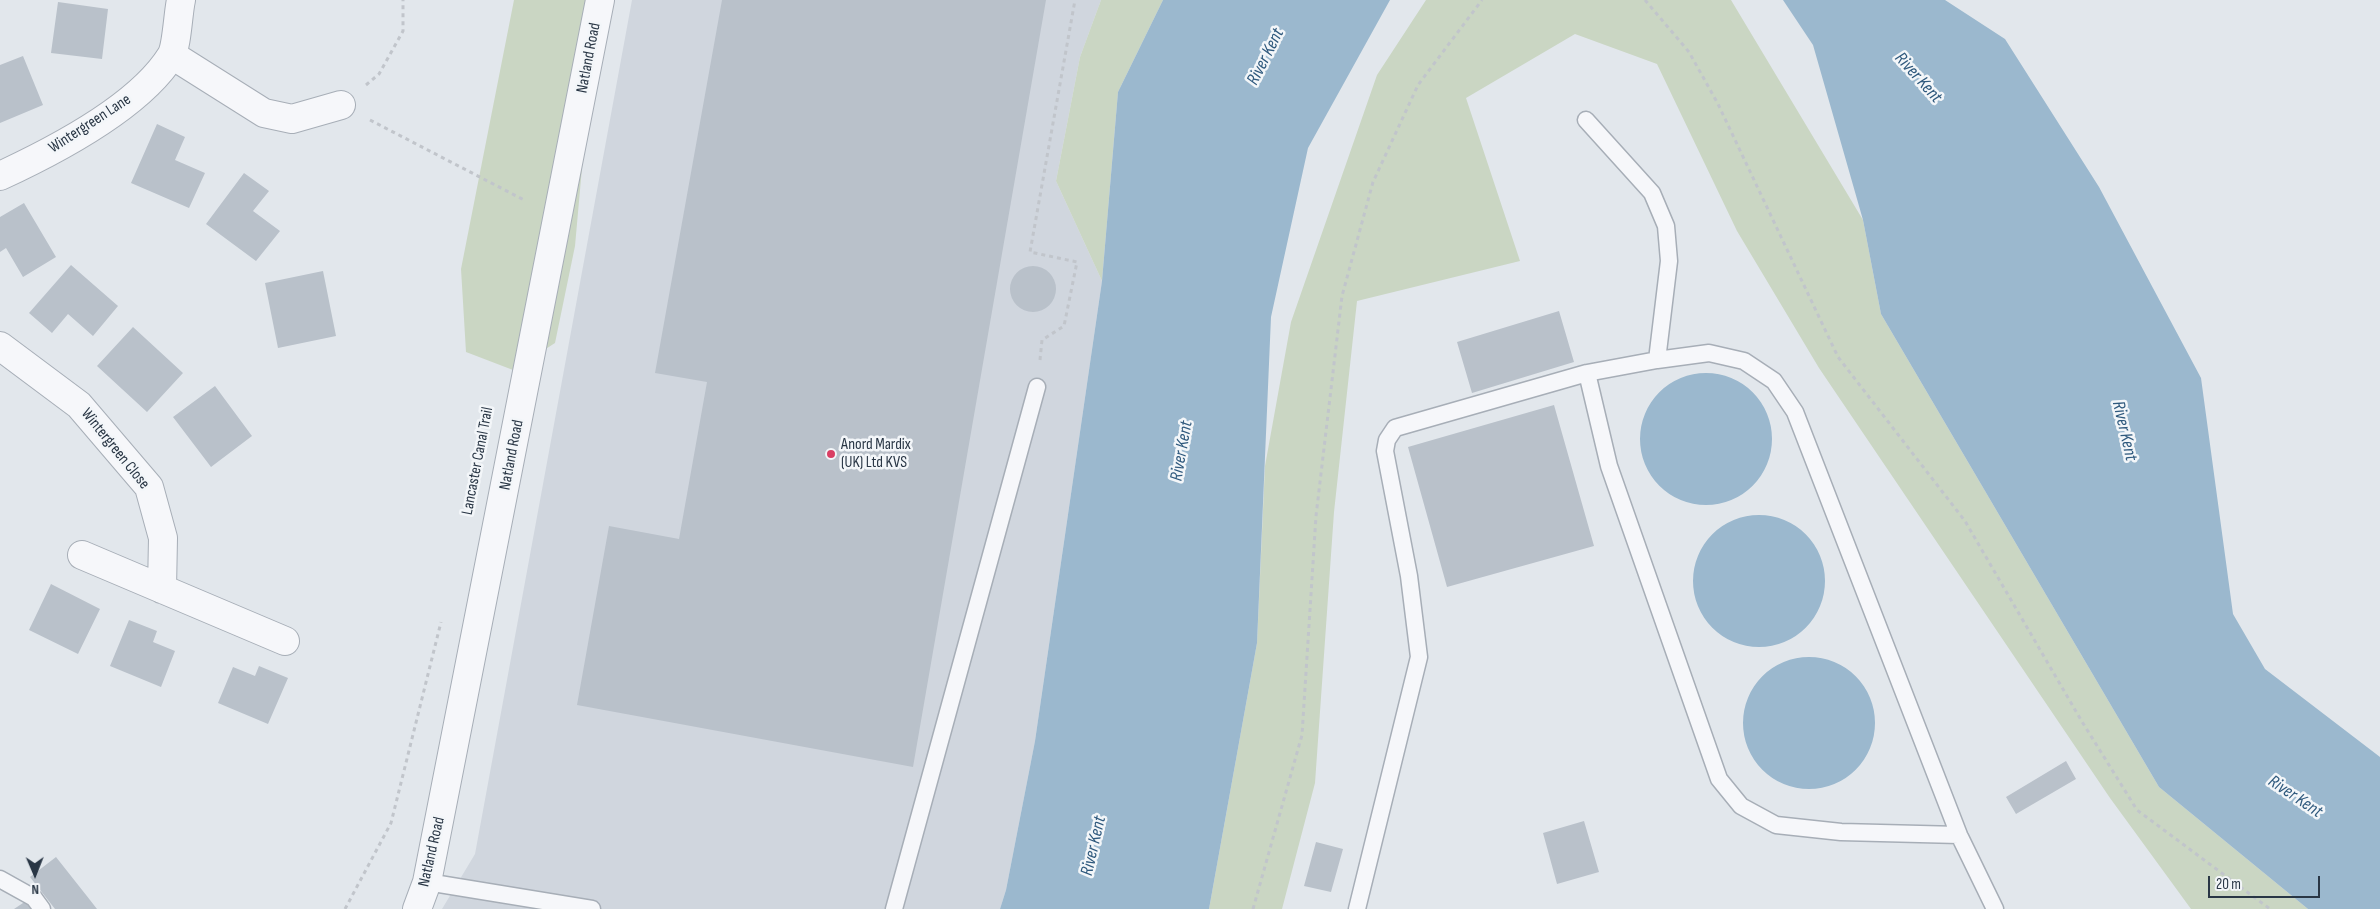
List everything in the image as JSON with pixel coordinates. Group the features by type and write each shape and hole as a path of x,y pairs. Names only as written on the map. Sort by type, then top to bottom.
{"street":[{"path":"181,0 172,55 264,113 292,119 342,105"},
{"name":"Natland Road","path":"417,909 427,882 600,0"},
{"name":"Wintergreen Lane","path":"0,176 36,159 92,127 141,91 172,55"},
{"name":"Wintergreen Close","path":"0,346 79,405 149,488 163,538 162,589"},
{"path":"82,555 285,641"}],"lane":[{"path":"1586,120 1652,193 1666,226 1669,261 1657,360"},
{"path":"1358,909 1419,657 1409,576 1387,463 1387,440 1394,428 1587,374 1709,352 1744,361 1774,382 1795,412 1959,835 1995,909"},
{"path":"1587,374 1609,466 1719,779 1740,806 1776,825 1841,832 1959,835"},
{"path":"894,909 1037,387"},
{"path":"0,879 34,898 42,909"},
{"path":"427,882 592,909"}],"path":[{"path":"403,0 403,31 379,74 342,105 529,202 531,193"},
{"path":"1037,387 1042,340 1064,326 1077,262 1030,252 1074,0"},
{"path":"1253,909 1302,735 1316,516 1342,296 1373,182 1418,85 1482,0"},
{"path":"1645,0 1689,52 1718,104 1838,357 1965,521 2081,720 2138,810 2270,909"},
{"path":"345,909 391,823 443,615"}],"shaded area":[{"path":"632,0 1101,0 1080,57 1056,181 1102,281 1035,741 1006,890 1000,909 442,909 475,854"}],"green space":[{"path":"514,0 597,0 575,246 555,343 513,370 466,352 461,269"},
{"path":"1101,0 1163,0 1118,92 1102,281 1056,181 1080,57"},
{"path":"1426,0 1731,0 1863,220 1881,314 2159,787 2308,909 2191,909 2110,798 1819,368 1737,231 1657,64 1575,34 1466,98 1520,261 1357,301 1334,512 1315,783 1282,909 1209,909 1257,643 1265,466 1291,322 1377,75"}],"water":[{"name":"River Kent","path":"1163,0 1390,0 1308,148 1271,317 1257,643 1209,909 1000,909 1006,890 1035,741 1102,281 1118,92"},
{"name":"River Kent","path":"1783,0 1945,0 2005,39 2099,187 2201,378 2233,614 2265,669 2380,757 2380,909 2308,909 2159,787 1881,314 1863,220 1813,45"},
{"path":"1706,373 1719,374 1731,378 1753,392 1767,414 1771,426 1771,452 1767,464 1753,486 1731,500 1719,504 1706,505 1693,504 1681,500 1659,486 1645,464 1641,452 1640,439 1641,426 1645,414 1659,392 1681,378 1693,374"},
{"path":"1759,515 1772,516 1784,520 1806,534 1820,556 1824,568 1824,594 1820,606 1806,628 1784,642 1772,646 1759,647 1746,646 1734,642 1712,628 1698,606 1694,594 1693,581 1694,568 1698,556 1712,534 1734,520 1746,516"},
{"path":"1809,657 1822,658 1834,662 1856,676 1870,698 1874,710 1874,736 1870,748 1856,770 1834,784 1822,788 1809,789 1796,788 1784,784 1762,770 1748,748 1744,736 1743,723 1744,710 1748,698 1762,676 1784,662 1796,658"}],"building":[{"name":"Anord Mardix (UK) Ltd KVS","path":"722,0 1046,0 913,767 577,705 609,526 679,539 707,382 655,373"},
{"path":"58,2 108,9 102,59 51,53"},
{"path":"23,56 43,105 0,123 0,65"},
{"path":"157,124 185,137 175,160 205,173 189,208 131,183"},
{"path":"244,173 269,191 253,211 280,231 256,261 206,224"},
{"path":"24,203 56,257 23,277 6,248 0,252 0,217"},
{"path":"71,265 118,306 93,336 68,314 52,333 29,313"},
{"path":"1029,266 1037,266 1046,270 1052,276 1056,289 1052,302 1046,308 1037,312 1029,312 1020,308 1014,302 1010,293 1010,285 1014,276 1020,270"},
{"path":"323,271 336,336 278,348 265,283"},
{"path":"1559,311 1574,362 1472,393 1457,342"},
{"path":"133,327 183,373 147,412 97,366"},
{"path":"215,386 252,436 211,467 173,417"},
{"path":"1554,405 1594,546 1447,587 1408,447"},
{"path":"51,584 100,609 78,654 29,630"},
{"path":"129,620 157,631 153,642 175,651 161,687 110,666"},
{"path":"259,666 288,678 268,724 218,703 233,667 255,676"},
{"path":"2066,761 2076,779 2016,814 2006,797"},
{"path":"1584,821 1599,872 1557,884 1543,833"},
{"path":"1316,842 1343,849 1331,892 1304,886"},
{"path":"56,857 97,909 55,909 30,877"},
{"path":"26,901 31,909 14,909"}],"place":[{"name":"Anord Mardix (UK) Ltd KVS","path":"831,454"}]}
